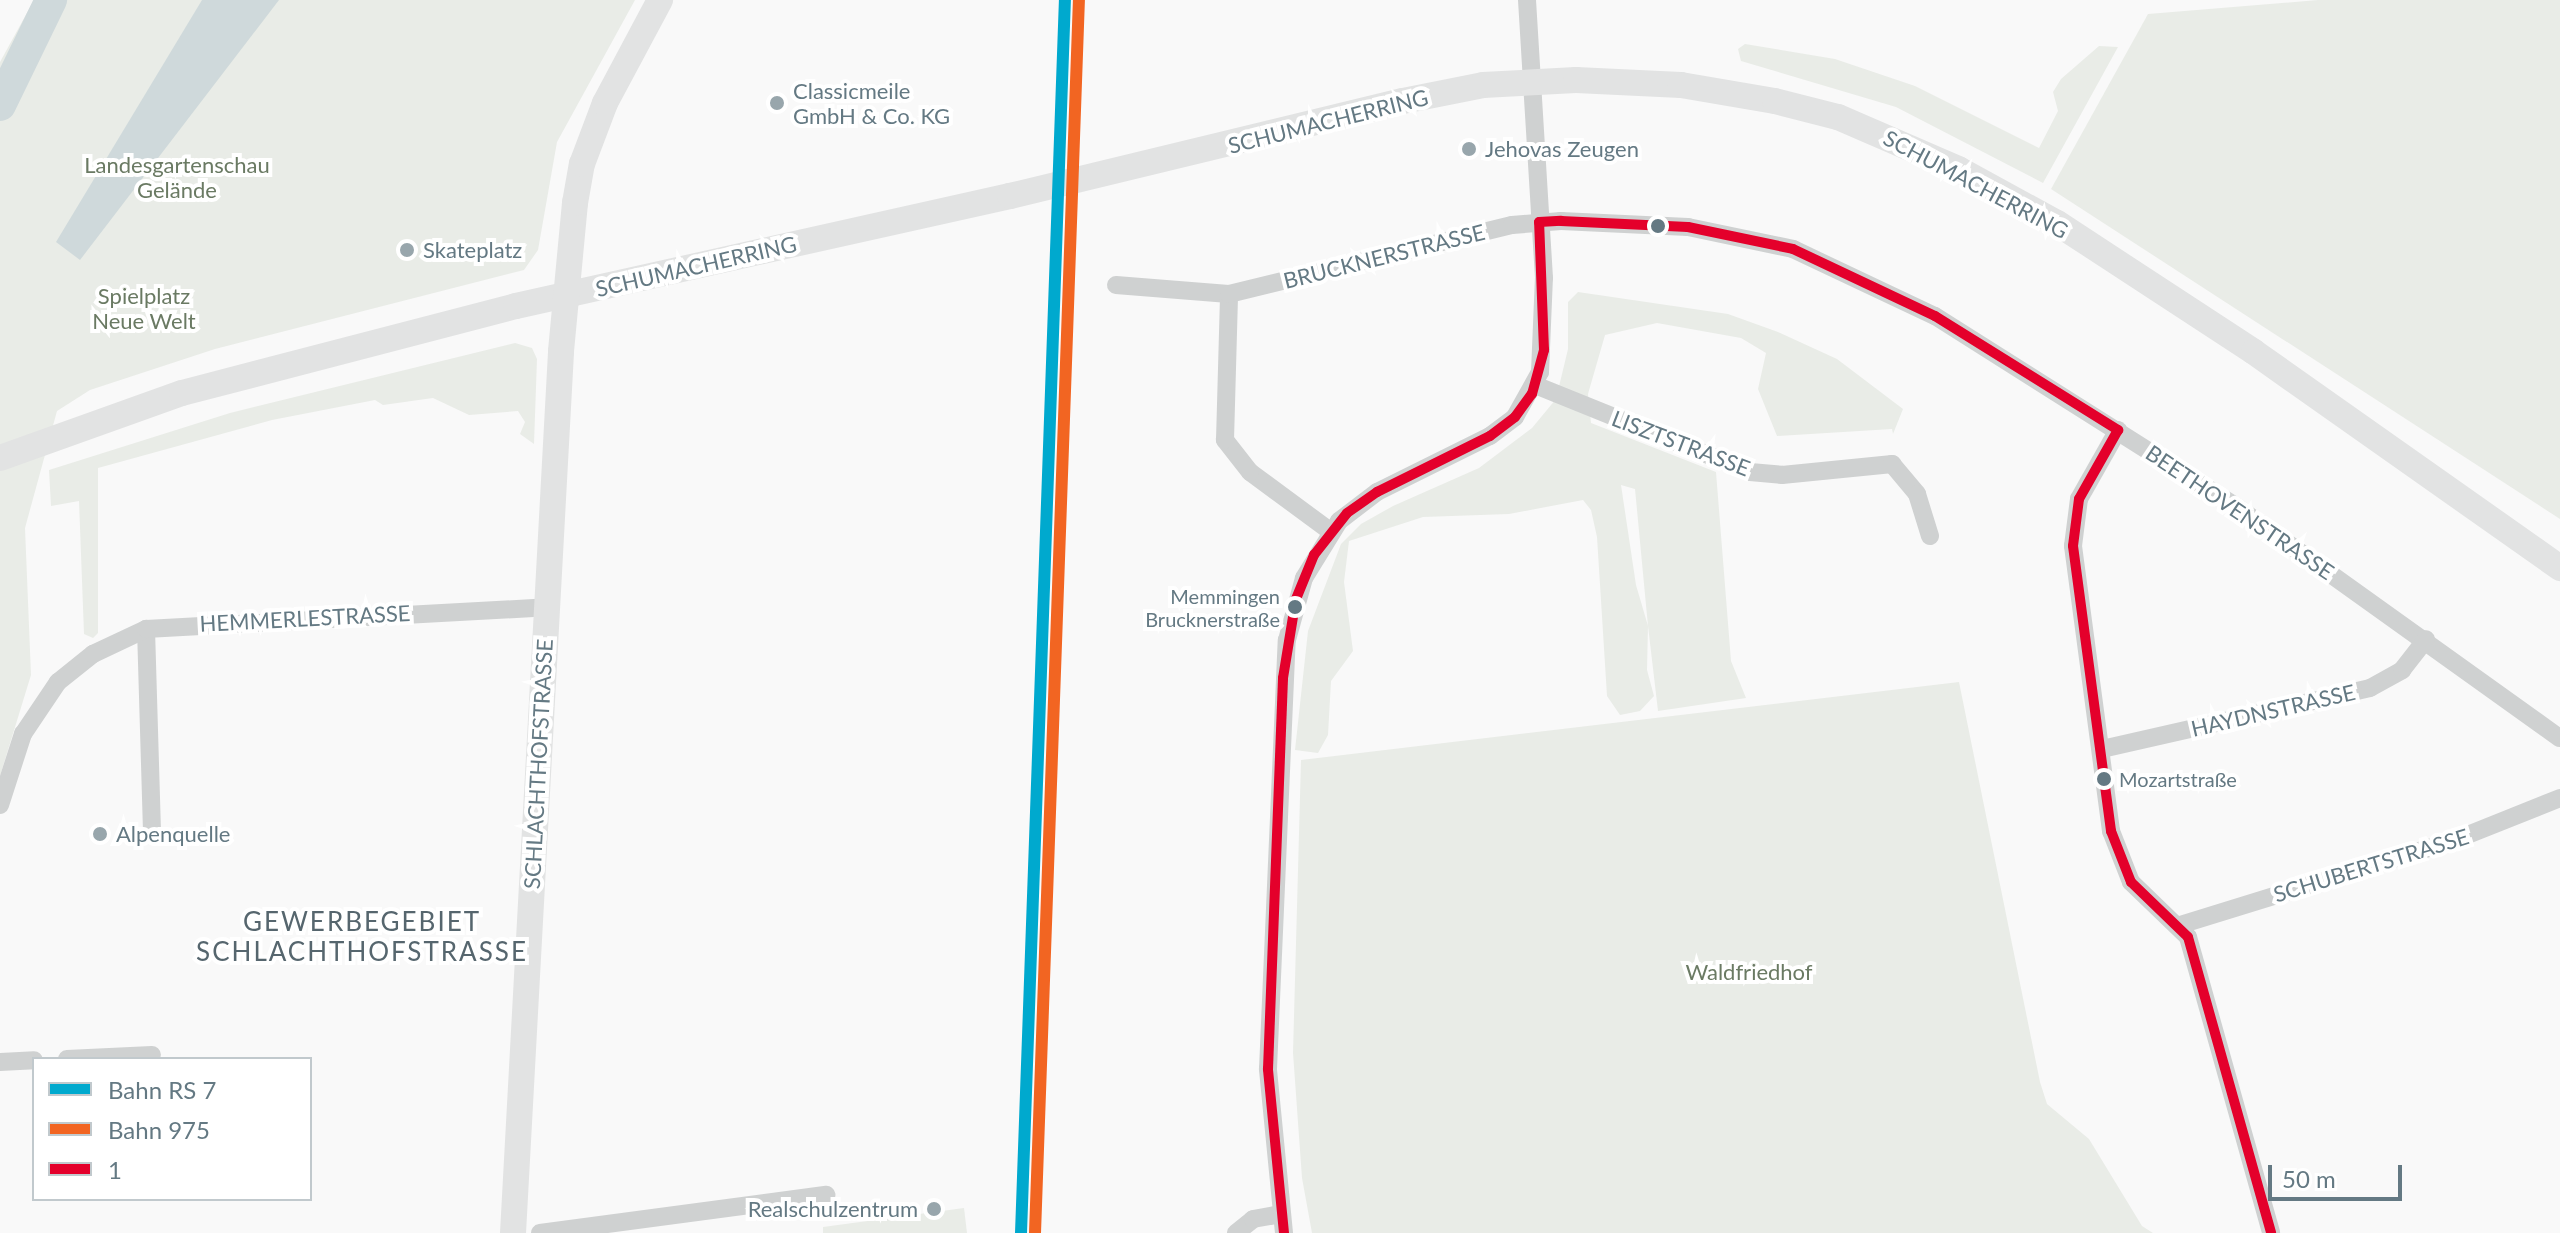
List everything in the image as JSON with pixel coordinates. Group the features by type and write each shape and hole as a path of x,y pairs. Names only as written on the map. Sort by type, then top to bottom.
{"main road":[{"name":"SCHLACHTHOFSTRASSE","path":"513,1233 565,295 582,164 605,103 660,0"},
{"name":"SCHUMACHERRING","path":"2,456 182,393 565,295 1010,196 1403,101 1532,80 1722,90 1838,117 1915,149 2057,223 2254,352 2560,568"}],"street":[{"path":"1284,1233 1268,1069 1283,678 1296,599 1330,531 1364,500 1490,436 1515,417 1535,385 1544,350 1527,0"},
{"name":"BRUCKNERSTRASSE","path":"1116,285 1229,294 1488,228 1539,222"},
{"name":"BEETHOVENSTRASSE","path":"1539,222 1688,227 1793,249 1935,316 2118,430 2426,639 2560,738"},
{"path":"1229,294 1225,440 1250,472 1330,531"},
{"name":"LISZTSTRASSE","path":"1535,385 1750,472 1782,475 1892,464 1917,494 1930,536"},
{"path":"2118,430 2079,499 2073,528 2119,858 2131,882 2180,925 2214,1021 2271,1233"},
{"name":"HEMMERLESTRASSE","path":"0,805 30,720 73,668 111,643 146,629 546,607"},
{"path":"146,629 152,828"},
{"name":"HAYDNSTRASSE","path":"2102,749 2370,688 2402,670 2426,639"},
{"name":"SCHUBERTSTRASSE","path":"2180,925 2455,840 2560,798"},
{"path":"110,1057 152,1055"},
{"path":"0,1062 32,1060"},
{"path":"540,1233 826,1195"},
{"path":"1236,1233 1253,1219 1281,1214"}],"green space":[{"name":"Landesgartenschau Gelände","path":"34,0 635,0 557,142 538,250 524,270 215,349 90,390 57,411 25,528 31,675 0,776 0,62"},
{"path":"2318,0 2560,0 2560,519 2051,189 2148,14"},
{"path":"1745,44 1835,59 1915,86 2039,148 2058,111 2053,92 2061,79 2099,46 2118,47 2043,183 1896,107 1741,61 1738,49"},
{"path":"1578,292 1728,314 1778,332 1837,359 1903,409 1893,434 1892,429 1777,436 1758,389 1766,353 1741,338 1657,323 1605,335 1588,394 1591,423 1716,472 1731,661 1746,698 1658,711 1648,626 1647,670 1654,696 1640,711 1620,715 1607,696 1597,537 1591,510 1583,500 1509,514 1423,517 1349,541 1344,582 1353,651 1331,681 1328,735 1318,753 1295,750 1308,631 1341,544 1361,524 1393,506 1479,468 1532,428 1556,399 1568,349 1568,302","holes":["1621,485 1635,489 1648,626 1636,585"]},
{"path":"515,343 532,348 537,359 534,444 520,434 525,422 518,411 469,415 433,398 383,405 375,400 272,420 98,468 98,633 93,638 84,634 79,501 51,506 49,470 230,413"},
{"name":"Waldfriedhof","path":"1959,682 2047,1104 2089,1139 2142,1226 2153,1233 1312,1233 1302,1178 1293,1053 1301,760"},
{"path":"964,1208 967,1233 823,1233 823,1227"}],"shaded area":[{"path":"202,0 279,0 80,260 56,242"}],"waterway":[{"path":"0,105 51,0"}],"transit line":[{"path":"1021,1233 1065,0"},
{"name":"1","path":"1284,1233 1268,1069 1283,678 1296,599 1314,555 1347,513 1377,492 1490,436 1515,417 1532,394 1544,350 1539,222 1561,221 1688,227 1793,249 1935,316 2118,430 2079,499 2073,546 2111,831 2131,882 2188,937 2271,1233"}],"rail line":[{"name":"975","path":"1035,1233 1079,0"}],"place":[{"name":"Classicmeile GmbH & Co. KG","path":"777,103"},
{"name":"Jehovas Zeugen","path":"1469,149"},
{"name":"Skateplatz","path":"407,250"},
{"name":"Memmingen Brucknerstraße","path":"1295,607"},
{"name":"Mozartstraße","path":"2104,779"},
{"name":"Alpenquelle","path":"100,834"},
{"name":"Realschulzentrum","path":"934,1209"}],"district":[{"name":"GEWERBEGEBIET SCHLACHTHOFSTRASSE","path":"362,937"}],"park label":[{"name":"Spielplatz Neue Welt","path":"144,308"}]}
